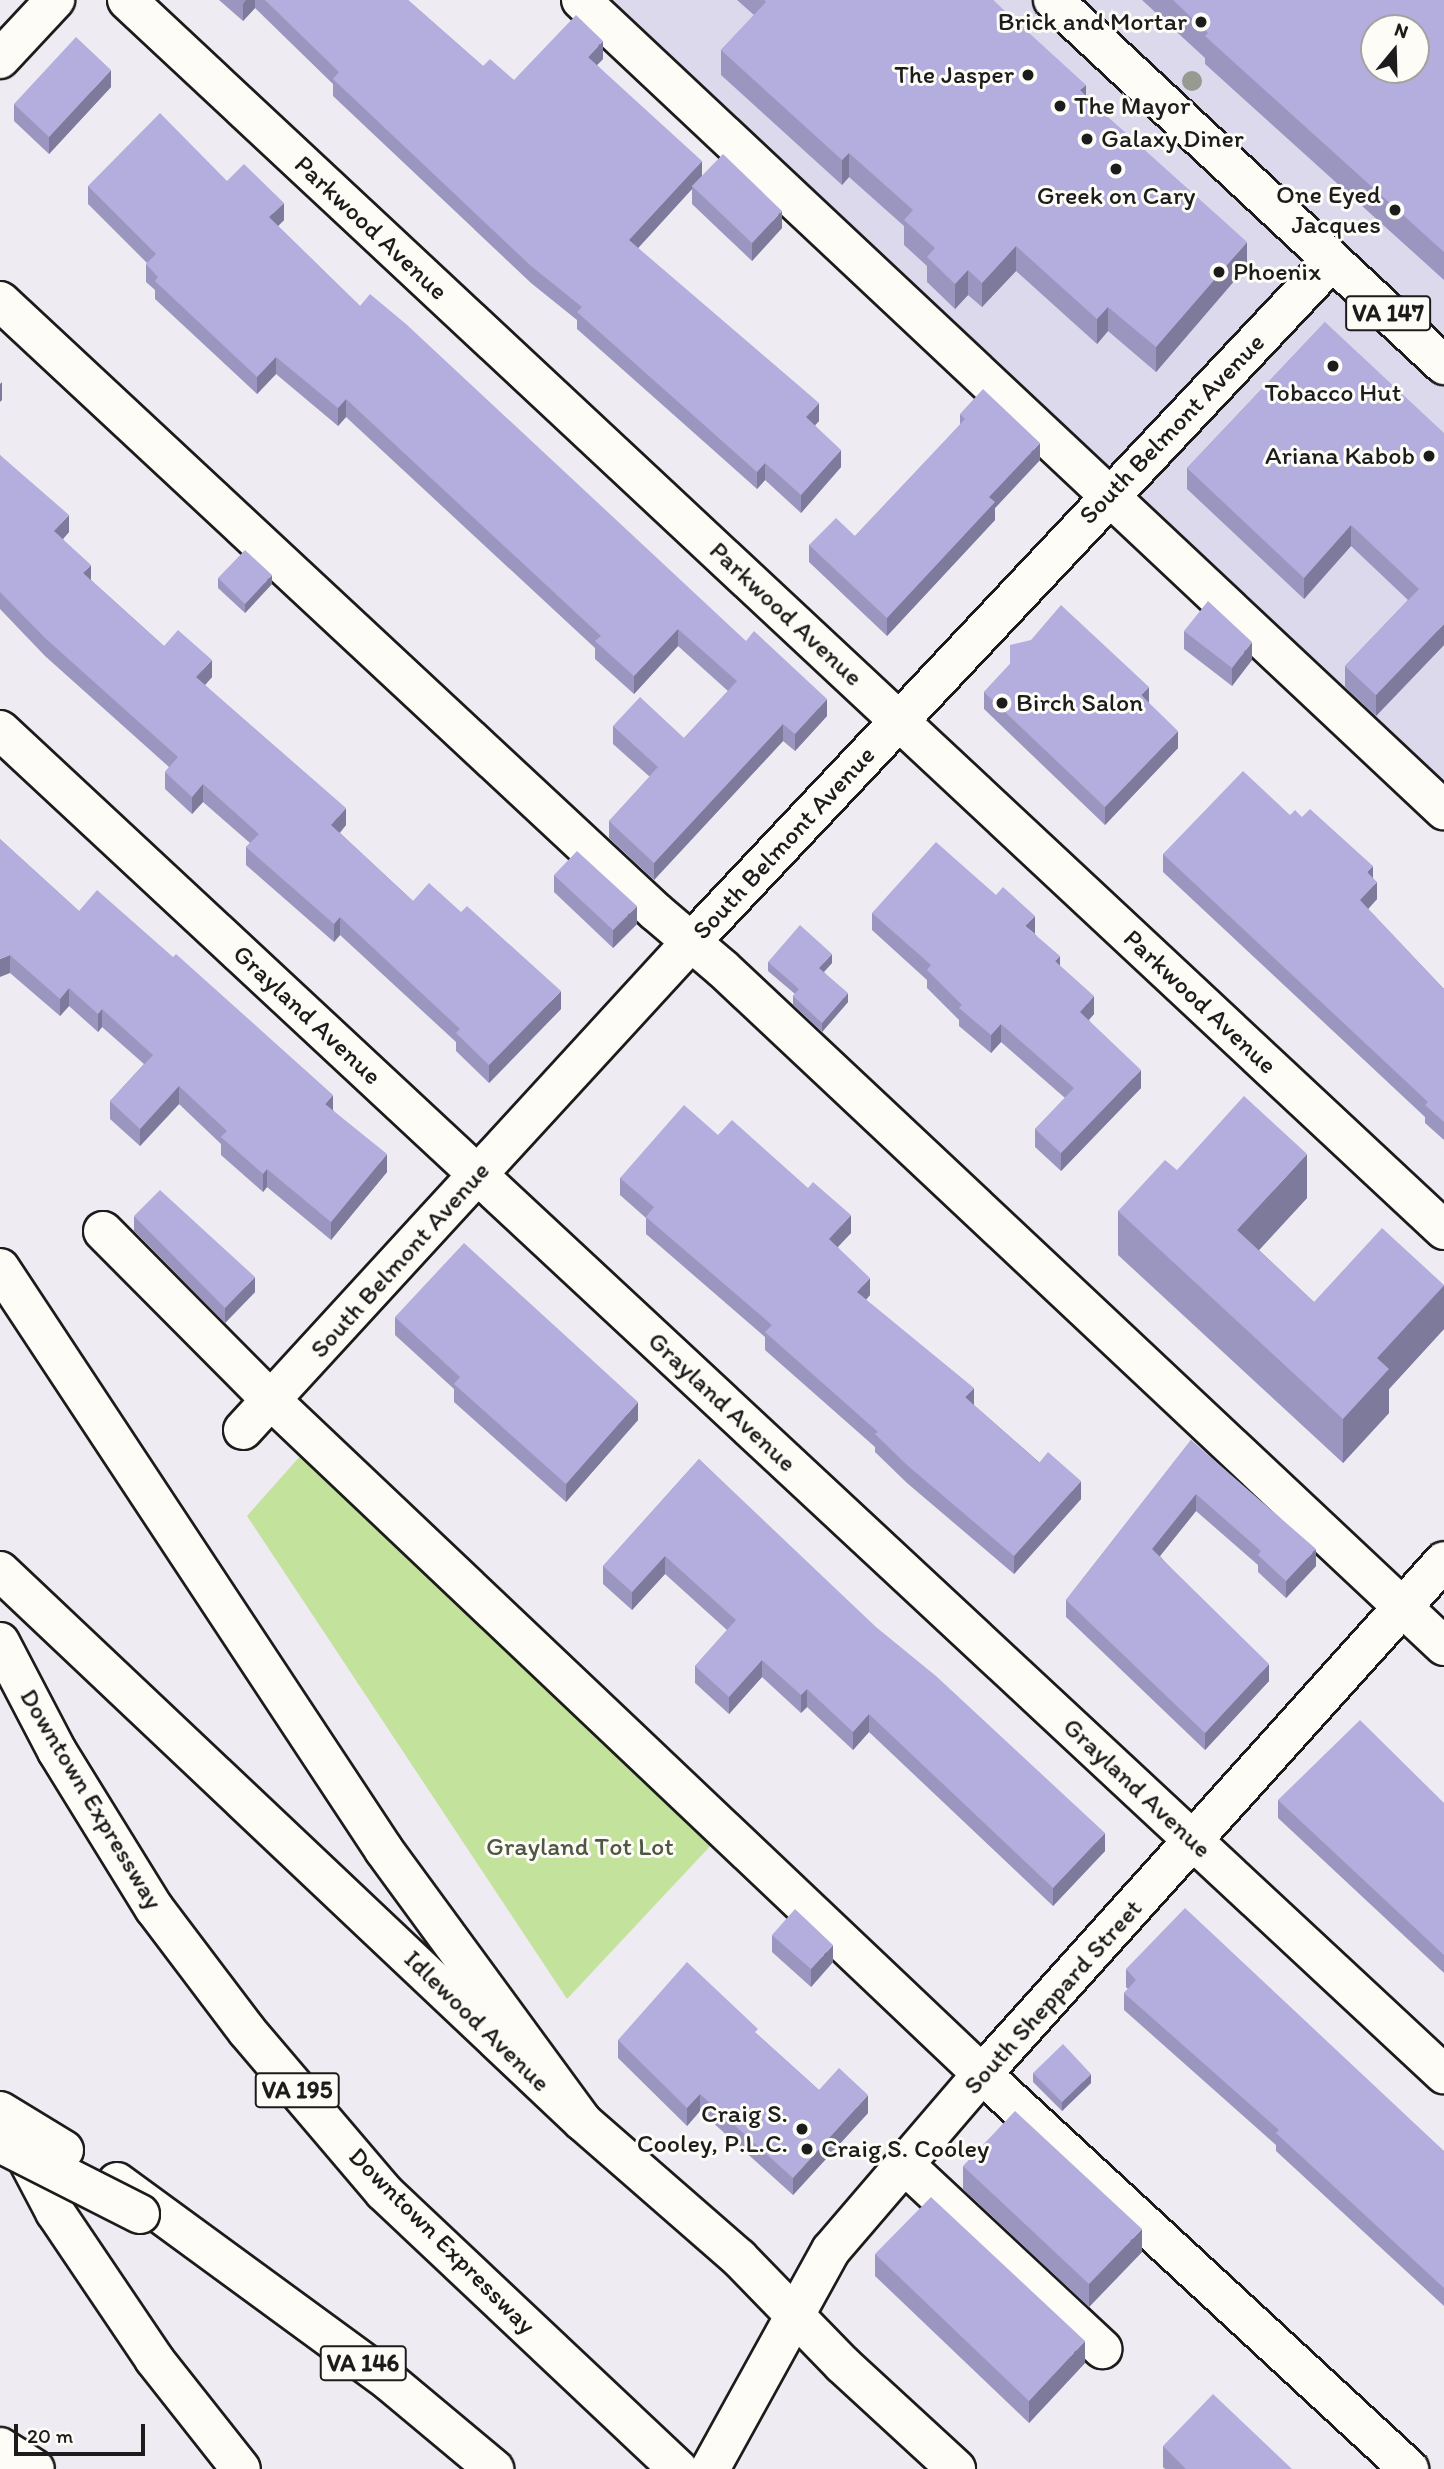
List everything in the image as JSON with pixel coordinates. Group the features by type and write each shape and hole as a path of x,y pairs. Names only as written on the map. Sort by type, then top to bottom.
{"main road":[{"path":"0,59 55,0"},
{"name":"Parkwood Avenue","path":"127,0 1444,1230"},
{"path":"581,0 1110,493 1444,810"},
{"name":"VA 147","path":"1053,0 1444,365"},
{"name":"South Belmont Avenue","path":"243,1430 691,942 1110,493 1332,261"},
{"path":"0,301 1444,1646"},
{"name":"Grayland Avenue","path":"0,730 1444,2074"},
{"path":"103,1231 272,1401 982,2074 1409,2469"},
{"path":"0,1268 384,1850 582,2121"},
{"name":"South Sheppard Street","path":"710,2469 831,2250 982,2074 1444,1561"},
{"name":"Idlewood Avenue","path":"0,1571 167,1725 582,2121 738,2258 956,2469"},
{"name":"Downtown Expressway","path":"0,1642 57,1751 154,1908 247,2032 384,2192 678,2469"},
{"path":"0,2110 114,2179 226,2264"},
{"path":"0,2110 62,2224 154,2359 241,2469"},
{"name":"VA 146","path":"0,2143 140,2214 226,2264 390,2382 494,2469"},
{"path":"905,2165 1102,2349"},
{"path":"0,2447 35,2469"}],"shaded area":[{"path":"566,0 1444,0 1444,821"}],"green space":[{"name":"Grayland Tot Lot","path":"302,1454 714,1842 567,1999 247,1516"}],"building":[{"path":"265,0 408,0 483,66 490,59 514,80 576,15 603,41 588,57 702,161 629,240 819,403 806,417 841,450 801,495 765,463 757,472 577,312 582,307 531,266 333,79 339,72"},
{"path":"764,0 993,0 1086,85 1080,90 1108,117 1247,242 1156,347 1108,307 1097,319 1016,246 982,283 968,270 955,284 927,257 935,248 904,220 913,210 849,153 842,160 721,50 766,2"},
{"path":"1173,0 1444,0 1444,252 1205,36 1208,33"},
{"path":"76,37 111,70 49,137 14,104"},
{"path":"160,113 227,181 244,164 284,203 269,217 360,306 370,294 406,324 746,641 754,631 827,699 795,734 783,724 654,863 609,821 658,767 613,726 640,697 684,738 737,681 678,629 634,676 595,641 601,636 346,399 338,408 276,357 257,377 155,281 158,277 146,264 156,254 88,186"},
{"path":"723,154 782,211 752,243 692,186"},
{"path":"1325,322 1444,433 1444,624 1376,695 1345,666 1419,589 1351,525 1304,578 1187,468"},
{"path":"983,389 1040,443 989,497 995,502 887,618 809,545 836,518 855,536 965,419 960,414"},
{"path":"0,455 69,515 54,531 91,565 83,573 164,646 178,630 212,660 196,677 346,808 331,825 413,901 429,883 461,912 467,906 561,991 489,1065 456,1033 460,1029 340,917 334,924 246,847 259,834 203,784 192,797 165,772 178,757 45,638 0,592"},
{"path":"245,550 272,575 245,604 218,578"},
{"path":"1208,601 1252,642 1232,668 1184,631"},
{"path":"1061,605 1149,687 1141,695 1178,731 1105,807 984,692 1010,664 1010,645 1031,640"},
{"path":"1243,771 1290,815 1295,810 1302,817 1310,809 1373,866 1367,872 1377,882 1360,900 1444,989 1444,1122 1425,1105 1428,1102 1163,854"},
{"path":"0,839 79,911 97,890 173,957 176,954 333,1095 325,1104 387,1154 331,1222 267,1169 263,1174 221,1137 227,1131 179,1086 140,1129 110,1101 153,1055 102,1009 98,1014 69,988 60,999 10,955 0,959"},
{"path":"936,842 996,895 1003,887 1035,916 1025,926 1060,956 1055,961 1094,996 1080,1012 1141,1070 1061,1153 1035,1129 1074,1088 1001,1024 991,1035 959,1008 962,1005 927,970 931,965 872,913"},
{"path":"577,851 637,906 613,930 554,875"},
{"path":"800,925 832,954 819,968 848,993 822,1023 793,996 799,989 768,962"},
{"path":"1244,1096 1307,1154 1237,1230 1314,1302 1382,1228 1444,1285 1377,1358 1389,1369 1343,1419 1118,1211 1165,1160 1177,1170"},
{"path":"684,1105 718,1135 732,1120 808,1188 813,1182 851,1215 829,1239 870,1278 857,1292 974,1388 965,1397 1039,1463 1048,1452 1081,1481 1014,1556 907,1465 875,1434 878,1432 765,1332 772,1325 646,1217 654,1207 620,1178"},
{"path":"160,1190 255,1277 225,1308 134,1216"},
{"path":"464,1243 638,1402 566,1484 454,1384 460,1377 395,1317"},
{"path":"1191,1440 1316,1549 1286,1581 1258,1555 1261,1551 1196,1494 1152,1549 1269,1664 1205,1733 1066,1600"},
{"path":"699,1459 876,1627 936,1676 1105,1833 1053,1888 869,1714 853,1732 807,1689 801,1695 762,1660 729,1697 695,1666 736,1620 665,1556 632,1592 603,1566"},
{"path":"1360,1720 1444,1803 1444,1955 1278,1800"},
{"path":"1185,1908 1444,2151 1444,2288 1276,2133 1279,2130 1124,1993 1136,1980 1126,1969"},
{"path":"795,1909 833,1945 811,1969 772,1935"},
{"path":"687,1962 758,2029 755,2032 819,2090 839,2068 868,2095 793,2178 700,2094 687,2108 618,2040"},
{"path":"1063,2044 1091,2074 1062,2102 1033,2073"},
{"path":"1015,2111 1142,2229 1089,2284 963,2166"},
{"path":"931,2197 1085,2341 1029,2401 875,2254"},
{"path":"1213,2394 1292,2469 1186,2469 1163,2446"}],"place":[{"name":"Brick and Mortar","path":"1201,22"},
{"name":"The Jasper","path":"1028,75"},
{"name":"The Mayor","path":"1060,106"},
{"name":"Galaxy Diner","path":"1087,139"},
{"name":"Greek on Cary","path":"1116,169"},
{"name":"One Eyed Jacques","path":"1395,210"},
{"name":"Phoenix","path":"1219,272"},
{"name":"Tobacco Hut","path":"1333,366"},
{"name":"Ariana Kabob","path":"1429,456"},
{"name":"Birch Salon","path":"1002,703"},
{"name":"Craig S. Cooley, P.L.C.","path":"802,2129"},
{"name":"Craig S. Cooley","path":"807,2149"}]}
